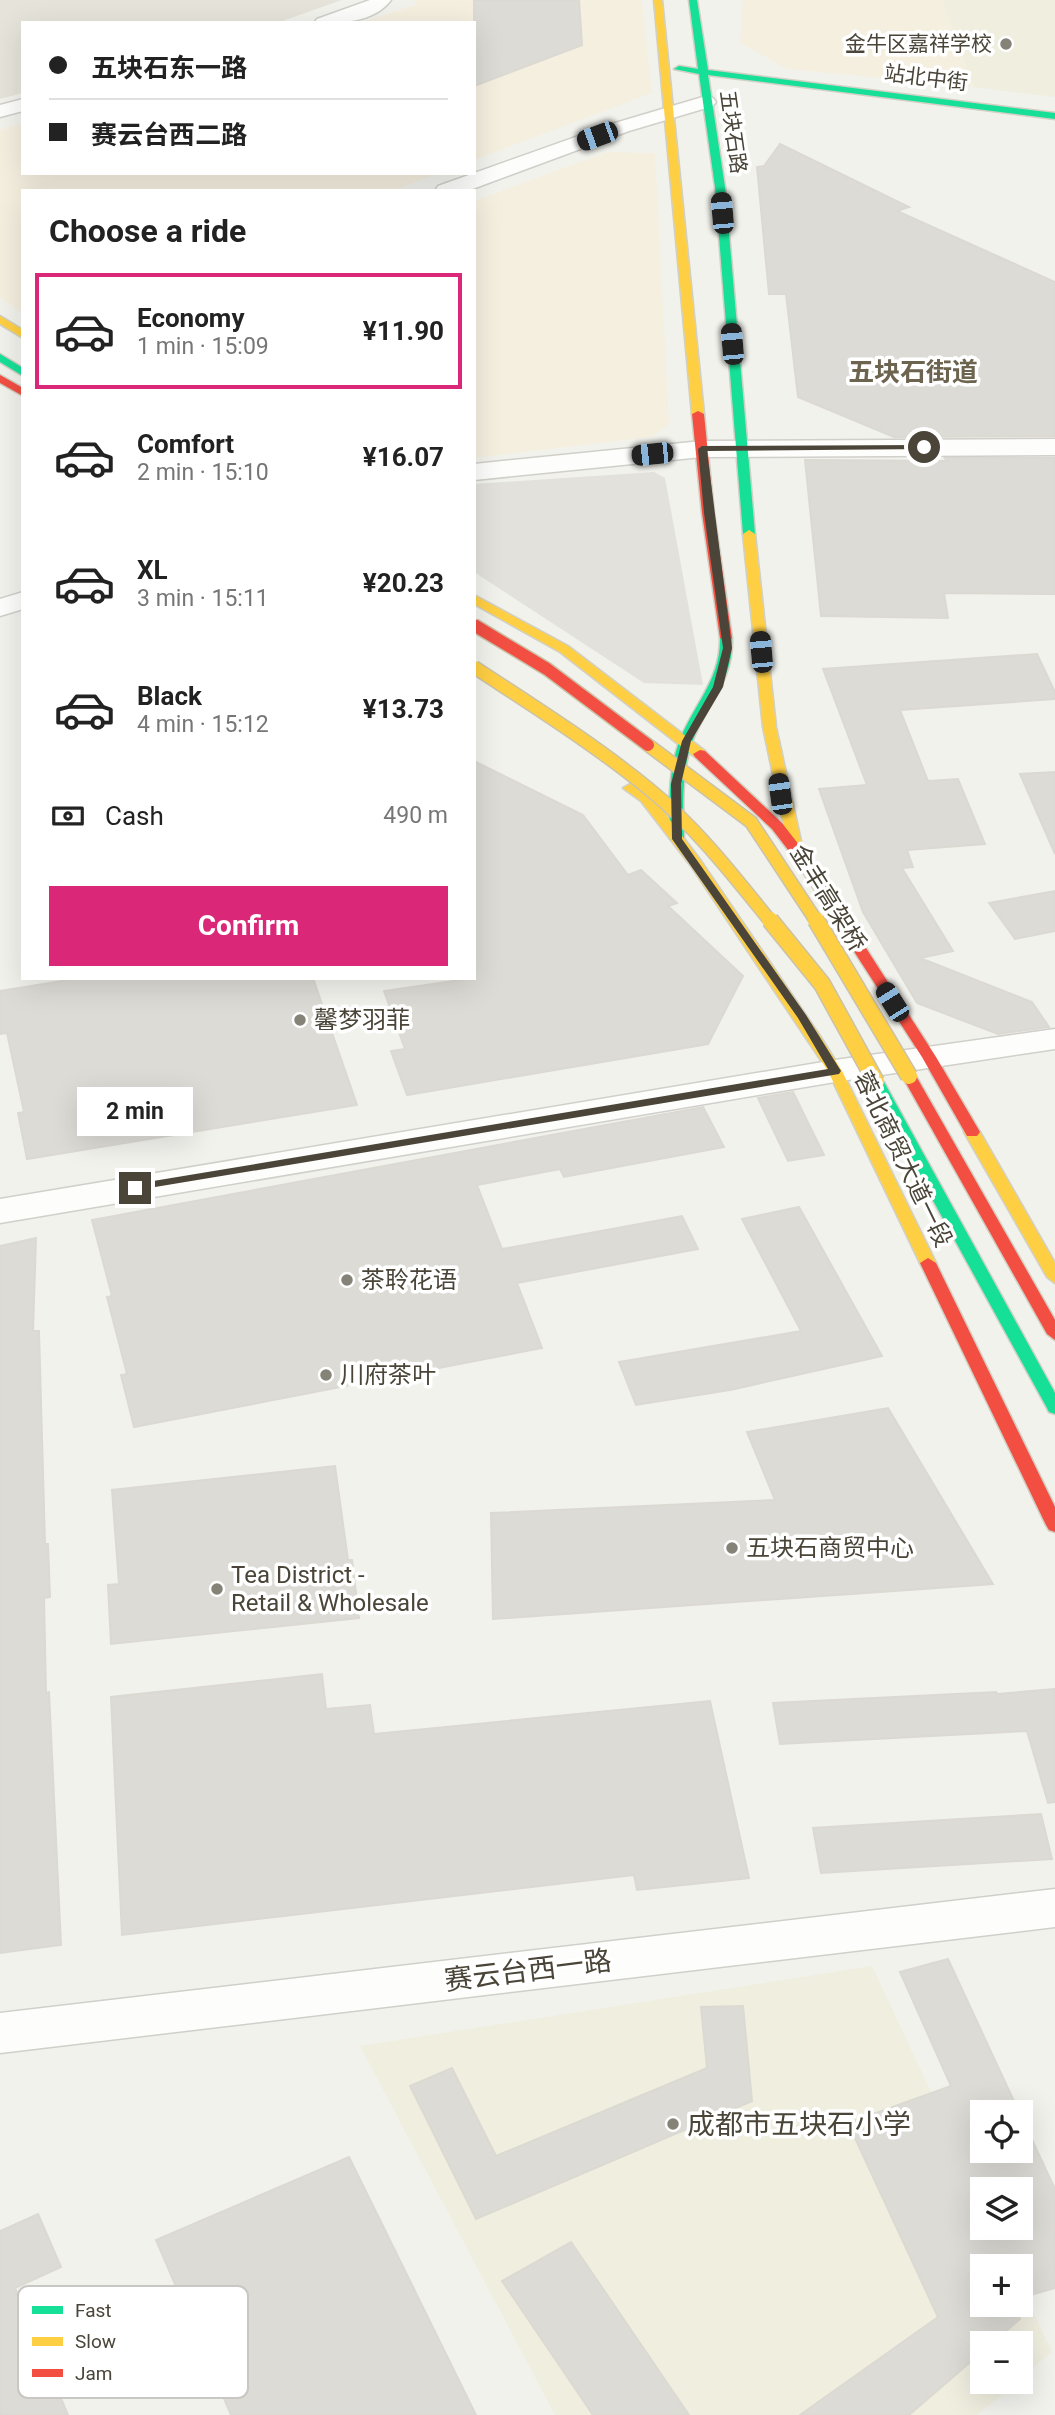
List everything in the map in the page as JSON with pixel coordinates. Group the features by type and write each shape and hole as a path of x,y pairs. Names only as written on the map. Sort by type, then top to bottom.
{"main road":[{"path":"658,0 708,513 727,648 718,687 686,741 676,784 677,839"},
{"name":"五块石路","path":"693,0 720,187 761,652 780,794 798,853"},
{"name":"站北中街","path":"666,68 703,70 1055,116"},
{"path":"0,310 21,324"},
{"path":"0,319 21,334"},
{"path":"0,346 21,360"},
{"path":"0,356 21,372"},
{"path":"0,377 21,392"},
{"path":"476,600 564,649 686,741 777,826 798,853 919,1066 1055,1334"},
{"name":"金丰高架桥","path":"476,626 547,669 751,822 919,1066"},
{"name":"蓉北商贸大道一段","path":"476,668 551,718 649,789 712,849 822,984 1055,1409"},
{"name":"蓉北商贸大道一段","path":"476,685 646,798 802,1017 835,1071 1055,1525"},
{"path":"919,1066 1055,1278"}],"street":[{"path":"330,21 374,7 381,0"},
{"path":"452,189 622,127 706,102"},
{"path":"0,111 21,106"},
{"path":"476,472 702,449 1055,447"},
{"path":"0,608 21,601"},
{"path":"0,1211 835,1071 919,1066 1055,1039"},
{"name":"赛云台西一路","path":"0,2033 1055,1908"}],"shaded area":[{"path":"0,0 342,0 283,21 21,21 21,94 0,99"},
{"path":"416,0 642,0 652,93 476,159 476,21 364,21 416,5"},
{"path":"743,0 942,0 974,87 787,69 740,43"},
{"name":"金牛区嘉祥学校","path":"942,0 1055,0 1055,97 974,87"},
{"path":"21,124 21,175 434,175 397,189 21,189 21,313 0,298 0,130"},
{"path":"607,152 655,153 669,424 651,437 476,458 476,200"},
{"path":"654,472 665,478 703,685 644,683 476,573 476,484"},
{"name":"成都市五块石小学","path":"872,1966 971,2177 970,2240 1000,2240 1006,2254 970,2254 970,2317 1033,2317 1033,2312 1052,2352 1033,2368 1033,2331 970,2331 970,2394 1002,2394 977,2415 555,2415 360,2046"}],"building":[{"path":"474,0 579,0 582,45 476,85"},
{"path":"780,144 909,207 897,211 1055,282 1055,436 894,437 798,397 786,294 769,294 757,167 764,166"},
{"path":"944,458 1055,458 1055,594 944,593 948,618 821,616 805,460 950,461"},
{"path":"1037,654 1055,692 1055,699 900,710 928,781 958,779 985,844 907,850 913,867 902,868 953,951 920,958 1032,1002 1049,1027 998,1034 917,1003 863,912 819,789 867,785 823,669"},
{"path":"476,762 583,815 628,875 641,870 677,903 668,906 743,976 708,1044 407,1095 391,1051 405,1049 384,991 476,980"},
{"path":"1055,772 1055,854 1020,774"},
{"path":"1055,891 1055,931 1015,939 989,903"},
{"path":"68,980 314,980 357,1105 27,1159 18,1113 24,1112 7,1033 0,1034 0,991"},
{"path":"793,1092 824,1155 788,1161 758,1098"},
{"path":"703,1107 724,1147 564,1177 560,1169 477,1185 502,1249 682,1216 698,1249 517,1283 542,1348 134,1427 121,1375 127,1374 107,1297 112,1296 92,1220"},
{"path":"799,1207 882,1356 730,1390 636,1405 619,1362 801,1331 742,1219"},
{"path":"36,1238 33,1331 39,1331 45,1544 48,1544 50,1597 44,1598 46,1693 49,1692 61,1945 0,1953 0,1246"},
{"name":"五块石商贸中心","path":"888,1408 993,1584 493,1619 491,1513 775,1500 747,1432"},
{"path":"335,1466 348,1560 352,1560 359,1618 111,1644 108,1585 119,1584 112,1490"},
{"path":"322,1674 326,1709 370,1705 374,1734 710,1701 749,1878 637,1890 634,1875 122,1935 111,1697"},
{"path":"1055,1689 1055,1802 1048,1803 1027,1731 780,1744 773,1703 997,1694"},
{"path":"1041,1814 1052,1859 821,1873 813,1828"},
{"path":"948,1959 1013,2100 970,2100 970,2163 1033,2163 1033,2142 1055,2189 1055,2288 1033,2294 1033,2254 970,2254 970,2317 1020,2319 1006,2331 970,2331 970,2362 909,2415 800,2415 938,2317 848,2123 951,2086 900,1972"},
{"path":"743,2006 752,2101 476,2219 410,2086 452,2068 496,2156 707,2068 701,2007"},
{"path":"349,2157 476,2415 231,2415 224,2398 248,2398 248,2286 176,2286 156,2240"},
{"path":"38,2214 61,2267 15,2288 18,2295 18,2398 61,2398 68,2415 0,2415 0,2231"},
{"path":"571,2242 689,2415 593,2415 502,2281"}],"traffic: fast":[{"path":"693,0 720,187 749,534"},
{"path":"679,69 1055,116"},
{"path":"0,357 21,372"},
{"path":"677,839 679,766 686,742 724,667 726,638"},
{"path":"876,1082 1055,1408"}],"traffic: slow":[{"path":"658,0 698,414"},
{"path":"0,319 21,334"},
{"path":"749,534 770,727 776,766 794,841"},
{"path":"476,600 564,649 700,754"},
{"path":"476,668 551,718 649,789 712,849 822,984 876,1082"},
{"path":"648,745 751,822 796,886 909,1076"},
{"path":"630,788 646,798 696,864 835,1071 928,1263"},
{"path":"972,1132 1055,1277"}],"traffic: jam":[{"path":"0,378 21,392"},
{"path":"698,414 708,513 726,638"},
{"path":"476,626 547,669 648,745"},
{"path":"700,754 777,826 798,853 929,1057 972,1132"},
{"path":"909,1076 1055,1334"},
{"path":"928,1263 1055,1525"}],"place":[{"name":"金牛区嘉祥学校","path":"1006,44"},
{"name":"馨梦羽菲","path":"300,1020"},
{"name":"茶聆花语","path":"347,1280"},
{"name":"川府茶叶","path":"326,1375"},
{"name":"五块石商贸中心","path":"732,1548"},
{"name":"Tea District - Retail & Wholesale","path":"217,1589"},
{"name":"成都市五块石小学","path":"673,2124"}],"district":[{"name":"五块石街道","path":"913,372"}],"route":[{"path":"135,1188 835,1071 802,1017 677,839 676,784 686,741 718,687 727,648 702,449 924,447"}]}
